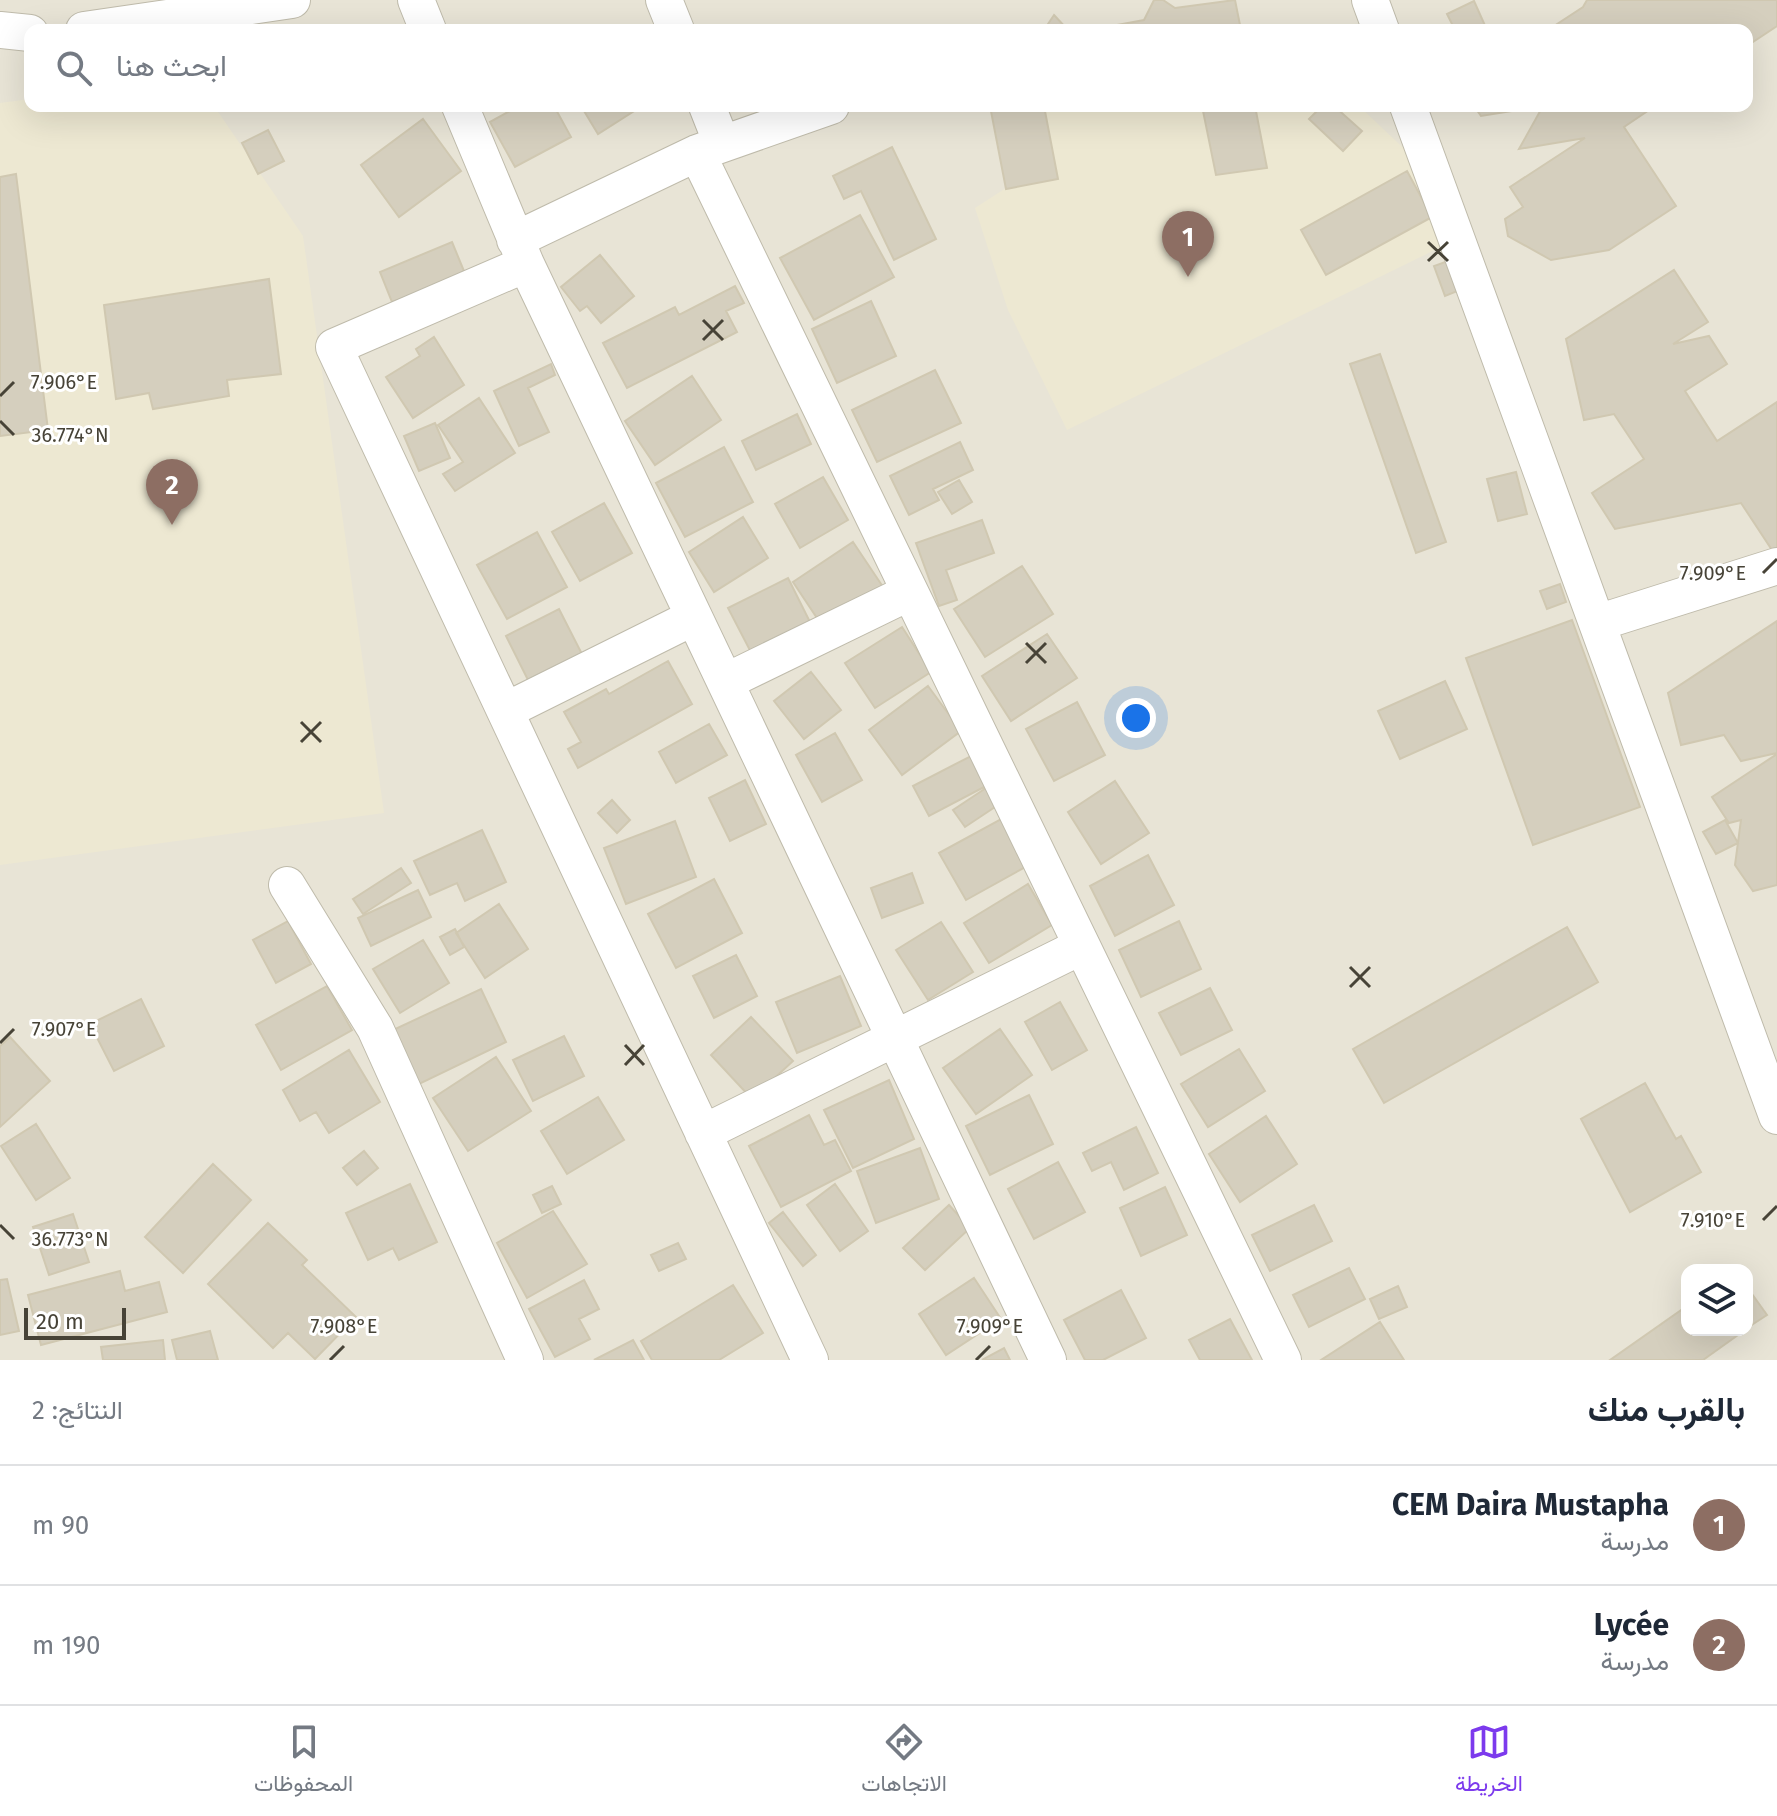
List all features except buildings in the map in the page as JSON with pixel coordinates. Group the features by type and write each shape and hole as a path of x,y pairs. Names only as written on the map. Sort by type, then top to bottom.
{"street":[{"path":"121,24 245,4 292,0"},
{"path":"416,0 426,24"},
{"path":"664,0 674,24"},
{"path":"1370,0 1379,24"},
{"path":"0,30 24,32"},
{"path":"462,112 520,252 1048,1360"},
{"path":"707,112 710,148 910,592 1283,1360"},
{"path":"810,1360 334,347 520,252 710,148 814,112"},
{"path":"1410,112 1777,1116"},
{"path":"1597,623 1777,566"},
{"path":"725,682 910,592"},
{"path":"505,711 694,617"},
{"path":"287,885 375,1028 525,1360"},
{"path":"703,1133 1082,946"}],"shaded area":[{"path":"0,0 1777,0 1777,1360 0,1360"},
{"path":"24,100 24,112 218,112 303,236 384,813 0,865 0,103"},
{"path":"991,112 1365,112 1416,160 1447,244 1067,430 1008,310 975,208 1006,188"}],"place":[{"name":"CEM Daira Mustapha","path":"1188,277"},
{"name":"Lycée","path":"172,525"}]}
